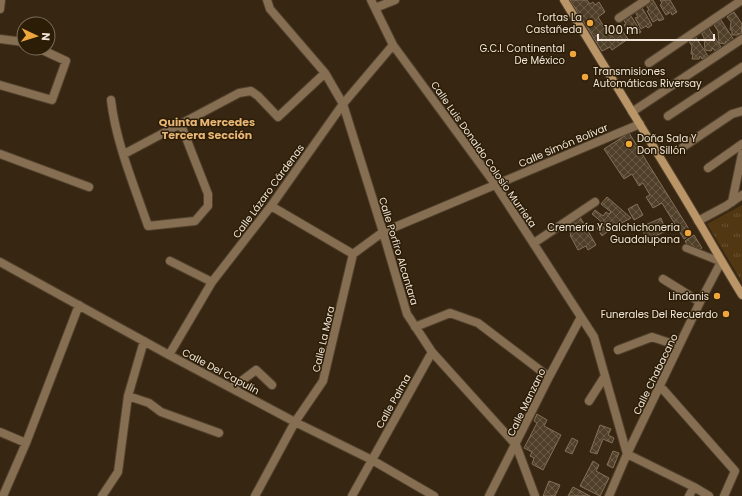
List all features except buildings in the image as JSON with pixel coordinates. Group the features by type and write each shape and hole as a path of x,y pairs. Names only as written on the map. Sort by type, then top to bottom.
{"main road":[{"path":"564,0 742,295"}],"street":[{"path":"0,9 1,0"},
{"name":"Calle Porfiro Alcantara","path":"267,0 270,9 325,73 343,104 384,232 407,314 432,352 516,445 535,496"},
{"path":"373,4 395,0"},
{"path":"619,18 646,0"},
{"path":"649,62 742,0"},
{"name":"Calle Luis Donaldo Colosio Murrieta","path":"373,4 393,45 495,184 594,337 627,454"},
{"path":"0,39 16,41"},
{"path":"632,112 742,39"},
{"name":"Calle Lázaro Cárdenas","path":"169,355 212,282 271,206 343,104 393,45"},
{"path":"0,85 52,100 66,61 55,56"},
{"path":"668,116 742,67"},
{"path":"124,154 239,93 251,91 258,96 278,117 325,73"},
{"path":"111,100 113,117 148,226 195,221 208,206 208,194 181,125"},
{"path":"684,147 732,114 742,111"},
{"name":"Calle Simón Bolívar","path":"384,232 640,124"},
{"path":"708,168 742,144"},
{"path":"0,154 89,187"},
{"path":"732,202 742,154"},
{"path":"698,221 742,195"},
{"path":"534,243 595,202"},
{"path":"271,206 353,254 384,232"},
{"path":"686,248 722,262"},
{"name":"Calle La Mora","path":"255,496 295,422 323,382 353,254"},
{"path":"170,261 212,282"},
{"name":"Calle Del Capulín","path":"0,262 169,355 295,422 372,460 428,495"},
{"name":"Calle Chabacano","path":"612,495 627,454 700,302 722,262"},
{"path":"663,279 700,302"},
{"path":"3,496 26,443 79,305"},
{"path":"415,327 450,313 478,323 549,377"},
{"name":"Calle Manzano","path":"490,496 549,377 581,317"},
{"path":"618,350 652,337 679,346"},
{"path":"102,496 118,472 128,396 144,341"},
{"name":"Calle Palma","path":"352,496 432,352"},
{"path":"232,388 256,370 272,385"},
{"path":"589,401 605,376"},
{"path":"660,386 735,471 724,496"},
{"path":"128,396 149,403 161,412 219,433"},
{"path":"0,432 26,443"},
{"path":"627,454 709,496"},
{"path":"689,496 694,487"}],"green space":[{"path":"742,205 742,282 707,224"}],"place":[{"name":"Tortas La Castañeda","path":"590,23"},
{"name":"G.C.I. Continental De México","path":"573,54"},
{"name":"Transmisiones Automáticas Riversay","path":"585,77"},
{"name":"Doña Sala Y Don Sillón","path":"629,144"},
{"name":"Cremería Y Salchichoneria Guadalupana","path":"688,233"},
{"name":"Lindanis","path":"717,296"},
{"name":"Funerales Del Recuerdo","path":"726,314"}],"district":[{"name":"Quinta Mercedes Tercera Sección","path":"207,128"}]}
